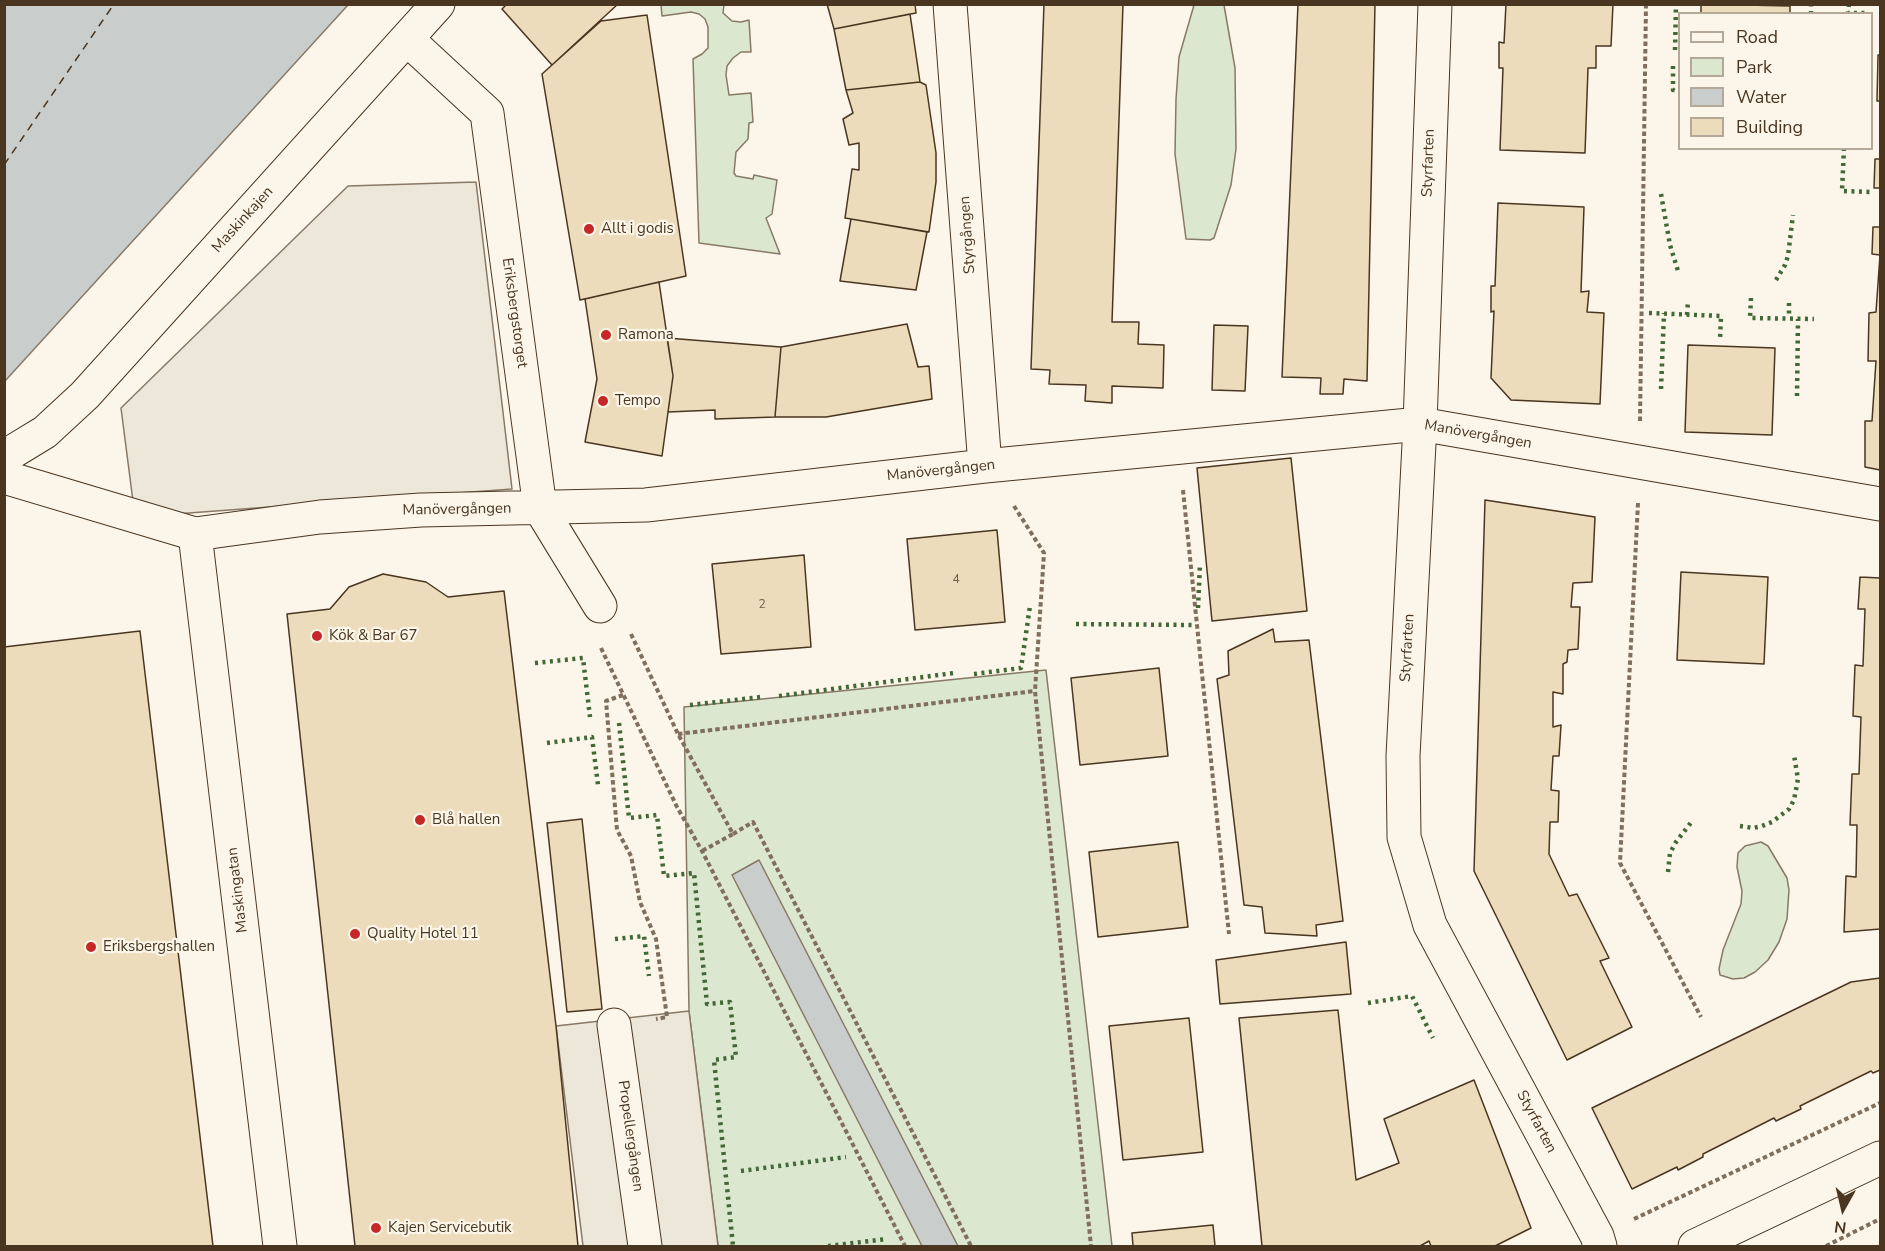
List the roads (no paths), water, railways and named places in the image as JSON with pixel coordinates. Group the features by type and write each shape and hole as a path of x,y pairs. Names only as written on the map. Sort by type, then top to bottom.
{"street":[{"name":"Maskinkajen","path":"4,457 45,432 85,395 438,4"},
{"name":"Styrgången","path":"950,4 985,466"},
{"name":"Styrfarten","path":"1435,4 1420,424 1403,756 1404,837 1430,926 1599,1241"},
{"name":"Eriksbergstorget","path":"407,39 487,114 540,508 600,606"},
{"name":"Manövergången","path":"4,477 195,534 320,518 410,510 646,505 985,466 1420,424 1881,504"},
{"name":"Maskingatan","path":"195,534 280,1246"},
{"name":"Propellergången","path":"614,1025 645,1246"},
{"path":"1695,1246 1881,1158"}],"water":[{"path":"4,5 348,5 5,381"},
{"path":"759,860 958,1246 922,1246 732,875"}],"place":[{"name":"Allt i godis","path":"589,229"},
{"name":"Ramona","path":"606,335"},
{"name":"Tempo","path":"603,401"},
{"name":"Kök & Bar 67","path":"317,636"},
{"name":"Blå hallen","path":"420,820"},
{"name":"Quality Hotel 11","path":"355,934"},
{"name":"Eriksbergshallen","path":"91,947"},
{"name":"Kajen Servicebutik","path":"376,1228"}]}
